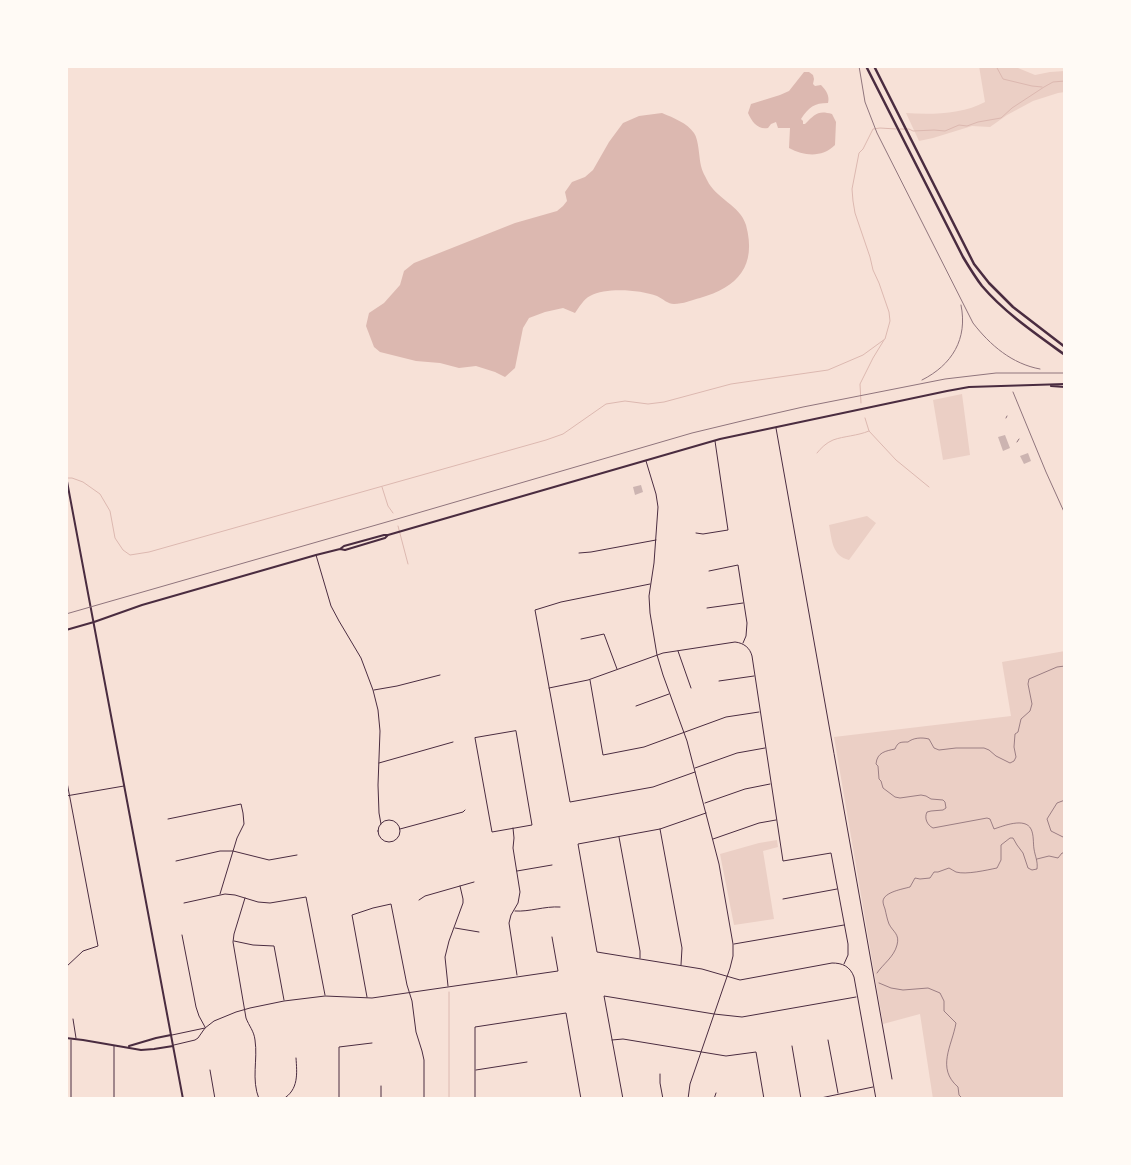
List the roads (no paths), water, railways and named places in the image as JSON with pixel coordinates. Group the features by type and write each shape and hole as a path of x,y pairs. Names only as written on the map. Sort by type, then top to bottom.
{"highway":[{"path":"866,66 973,274 998,303 1065,355"},
{"path":"874,66 967,251 980,272 1012,308 1065,347"}],"main road":[{"path":"66,630 142,605 715,440 970,387 1065,386"},
{"path":"66,476 183,1099"},
{"path":"126,1047 171,1035"},
{"path":"66,1038 141,1050 154,1050 173,1046"}],"street":[{"path":"776,427 892,1080"},
{"path":"696,533 703,534 728,530 715,440"},
{"path":"646,460 657,500 657,540 649,596 657,654 684,732 704,804 719,864 734,944 733,956 690,1084 688,1099"},
{"path":"579,553 657,540"},
{"path":"316,555 331,606 361,658 378,710 380,731 378,794 381,824 379,835 383,840 389,842 395,840 399,835 400,829 396,823 387,820 381,824"},
{"path":"710,571 738,565 747,630 743,644"},
{"path":"651,584 561,602 535,610 570,802 653,787 695,772"},
{"path":"707,608 744,603"},
{"path":"581,639 604,634 617,669"},
{"path":"549,688 589,680 657,654 678,650 735,642 743,644 750,650 783,861 831,853 848,948 848,955 844,964"},
{"path":"678,650 691,688"},
{"path":"373,690 440,676"},
{"path":"719,681 755,676"},
{"path":"589,680 603,755 639,748 726,717 760,712"},
{"path":"636,706 670,694"},
{"path":"516,731 532,825 512,828 492,832 475,738 516,731"},
{"path":"379,763 453,742"},
{"path":"694,768 736,753 766,748"},
{"path":"66,777 98,946 83,951 66,967"},
{"path":"704,804 745,789 771,784"},
{"path":"66,796 124,786"},
{"path":"168,819 241,804 244,813 244,824 238,834 220,895"},
{"path":"400,829 465,810"},
{"path":"706,813 660,829 578,844 597,952 713,972 744,980 832,963 844,964 852,973 876,1099"},
{"path":"713,839 759,823 777,820"},
{"path":"512,828 520,892 518,903 508,924 517,976"},
{"path":"660,829 682,948 680,966"},
{"path":"619,836 640,950 640,959"},
{"path":"176,861 220,851 233,851 269,860 297,855"},
{"path":"517,871 552,864"},
{"path":"419,900 425,896 474,882"},
{"path":"448,987 445,957 463,903 460,886"},
{"path":"783,899 838,889"},
{"path":"184,903 232,894 258,902 270,903 306,897 325,996"},
{"path":"245,898 233,941 244,1009 246,1018 252,1028 255,1042 254,1085 259,1099"},
{"path":"367,998 352,915 391,904 407,985 412,1001 416,1032 424,1060 424,1099"},
{"path":"514,910 525,911 560,907"},
{"path":"734,944 844,924"},
{"path":"454,928 479,932"},
{"path":"182,935 196,1007 205,1028"},
{"path":"173,1046 195,1040 214,1021 244,1009 325,996 367,998 558,971 552,937"},
{"path":"233,941 253,945 274,946 284,1002"},
{"path":"623,1099 604,996 742,1017 857,997"},
{"path":"475,1099 475,1027 566,1013 581,1099"},
{"path":"73,1020 76,1039"},
{"path":"171,1035 205,1028"},
{"path":"70,1099 72,1080 71,1038"},
{"path":"612,1040 623,1039 726,1056 756,1052 764,1099"},
{"path":"828,1040 838,1094"},
{"path":"339,1099 339,1047 372,1043"},
{"path":"114,1045 114,1099"},
{"path":"792,1046 801,1099"},
{"path":"283,1099 292,1092 296,1083 296,1058"},
{"path":"475,1070 527,1062"},
{"path":"210,1070 215,1099"},
{"path":"660,1074 663,1099"},
{"path":"381,1086 381,1099"},
{"path":"816,1099 874,1087"},
{"path":"714,1099 716,1092"}],"waterway":[{"path":"996,66 1003,79 1042,87"},
{"path":"900,129 945,131 959,125 967,126 1001,118 1012,108 1044,87 1053,82 1065,81"},
{"path":"68,478 83,482 100,494 110,511 115,538 123,550 130,555 149,552 546,440 563,434 606,404 625,401 648,404 664,402 731,384 828,370 863,355 885,339 890,321 889,312 855,213 852,189 859,153 873,129 896,129"},
{"path":"861,403 860,384 884,340"},
{"path":"865,418 869,431 896,460 929,487"},
{"path":"817,453 833,440 869,431"},
{"path":"382,487 388,506 393,513"},
{"path":"398,526 408,564"},
{"path":"449,992 449,1099"}],"railway":[{"path":"859,66 865,102 877,133 973,323 1002,352 1020,363 1040,369"},
{"path":"922,380 942,367 955,350 960,340 962,329 961,305"},
{"path":"66,614 692,433 803,407 945,379 996,373 1065,373"},
{"path":"1013,392 1065,514"}]}
